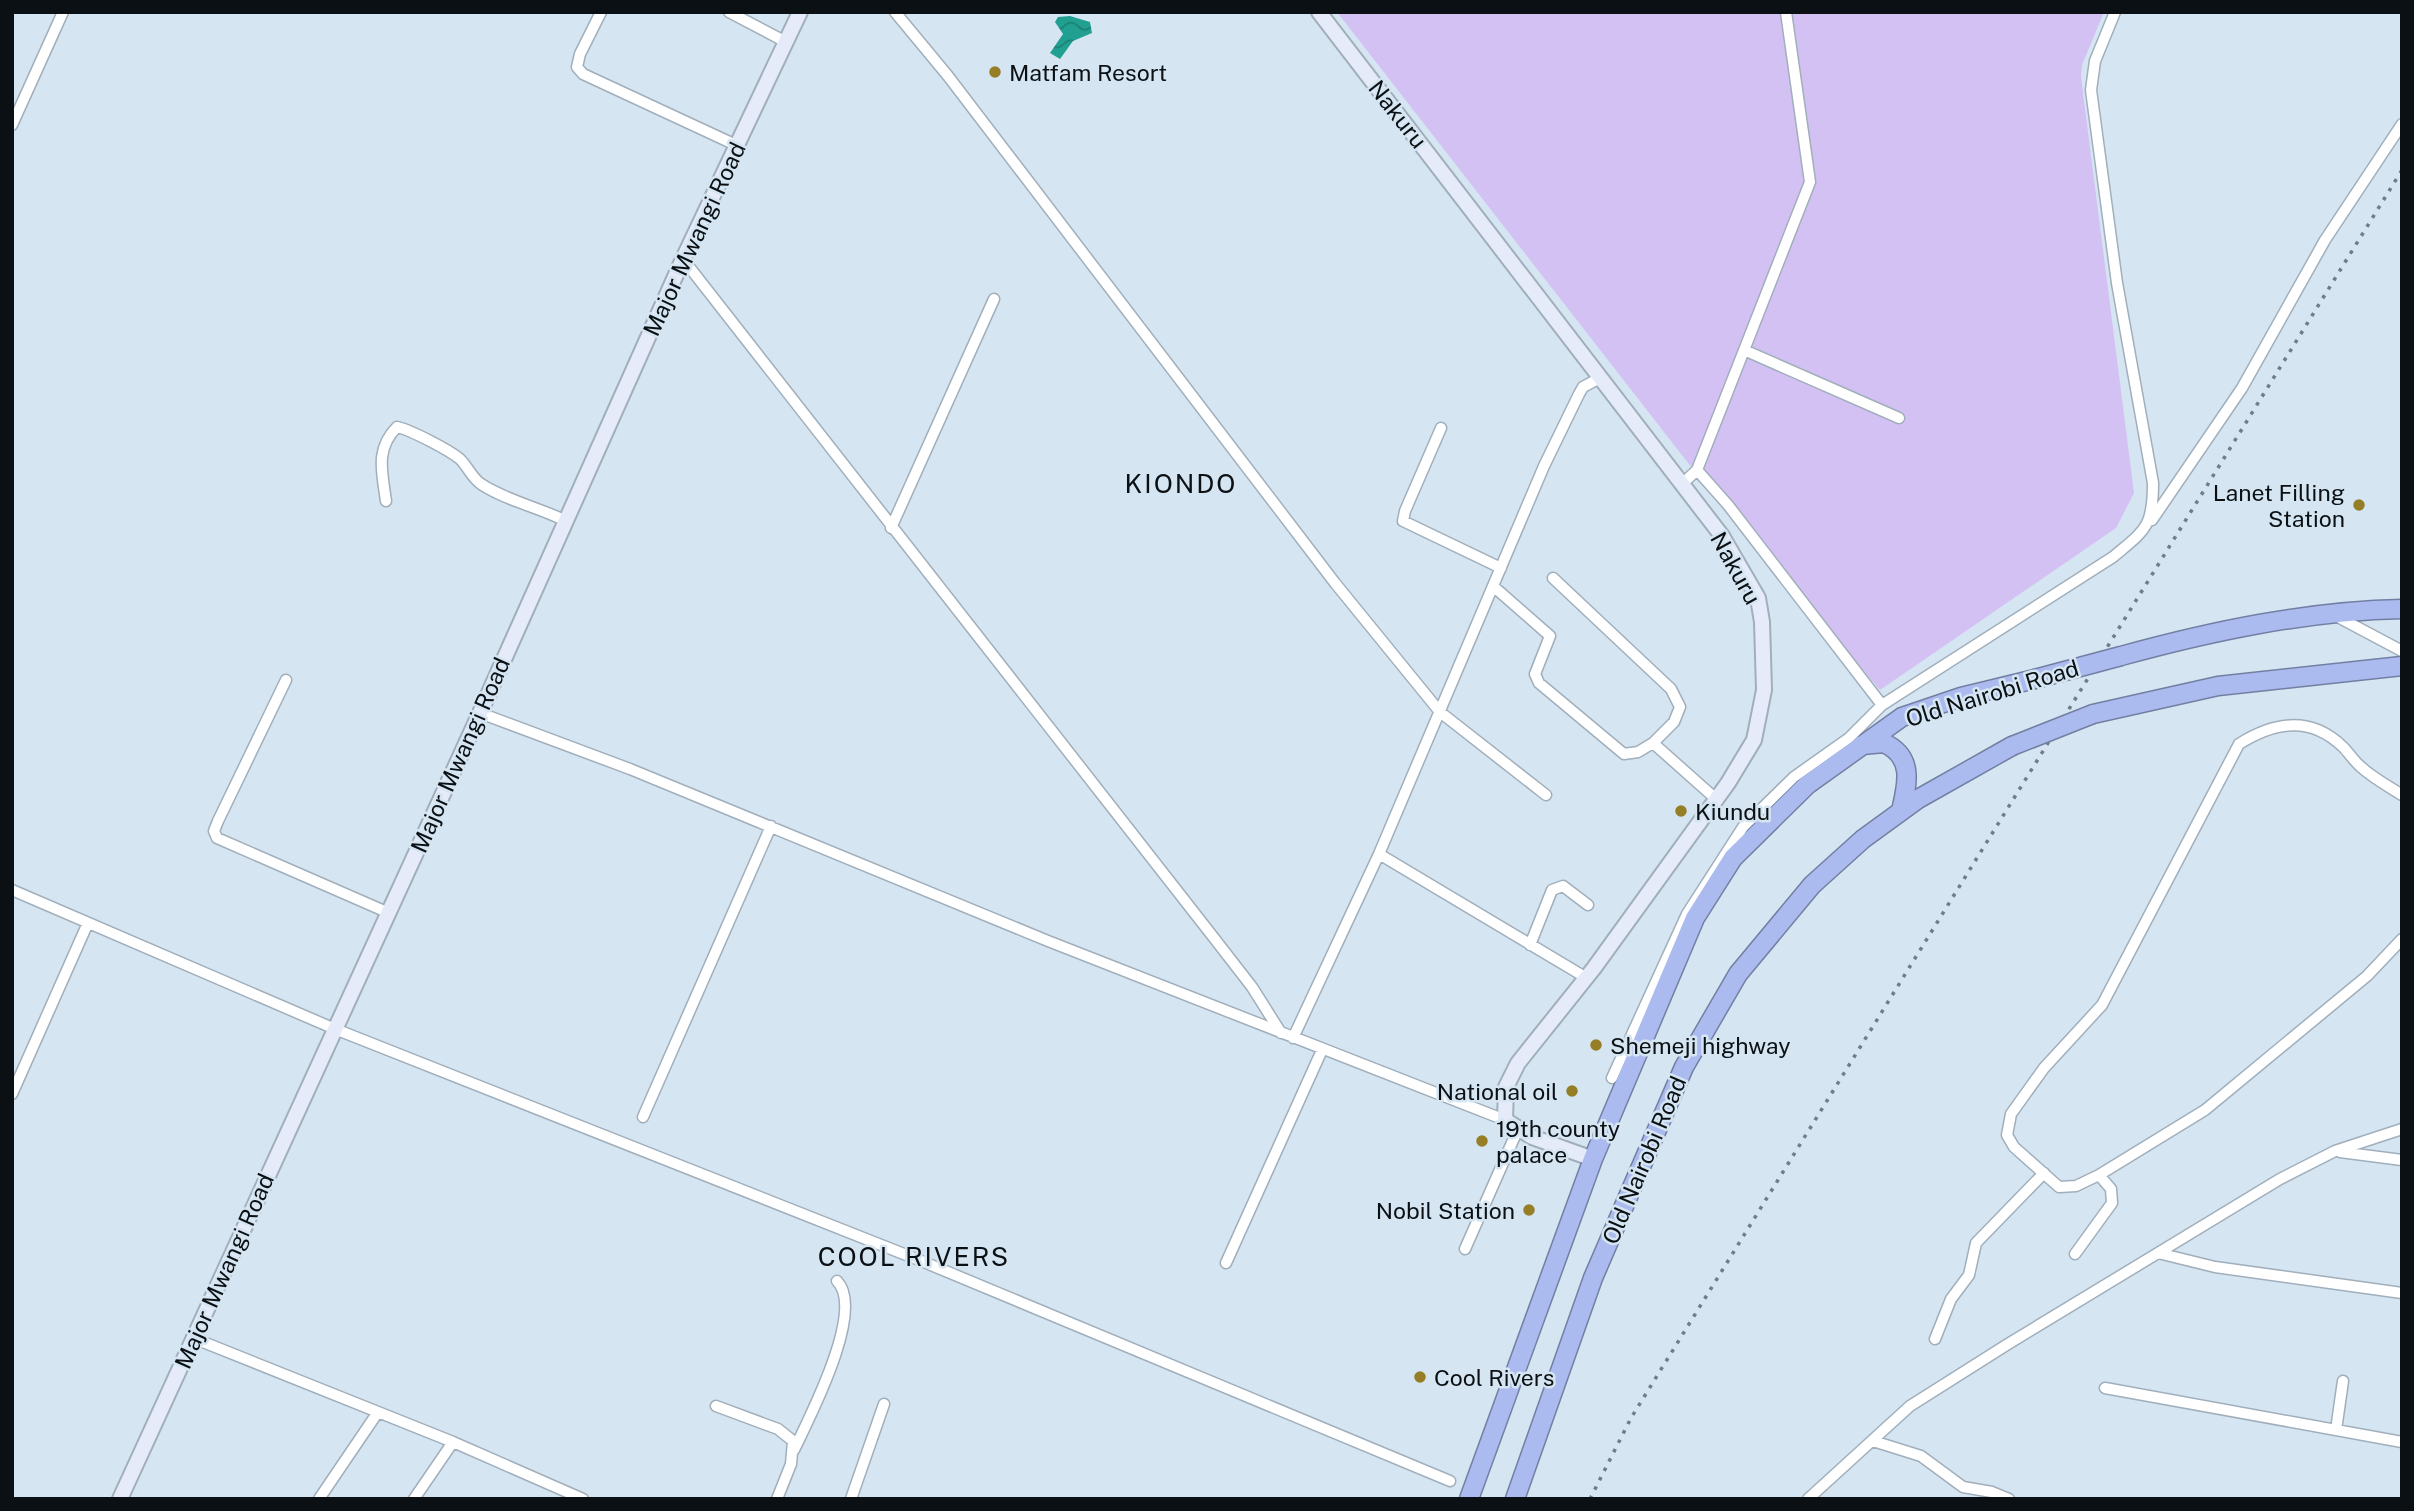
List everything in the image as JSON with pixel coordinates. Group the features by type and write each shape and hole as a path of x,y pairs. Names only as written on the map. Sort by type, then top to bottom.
{"highway":[{"name":"Old Nairobi Road","path":"1469,1499 1592,1159 1695,918 1733,858 1791,799 1902,717 1961,697 2217,631 2367,610 2402,609"},
{"name":"Old Nairobi Road","path":"1515,1499 1593,1278 1702,1033 1738,974 1786,913 1837,861 1901,811 1941,785 2012,746 2094,714 2218,686 2402,666"},
{"path":"1863,745 1884,743 1902,755 1908,770 1901,811"}],"street":[{"path":"12,125 63,12"},
{"path":"601,12 580,54 577,67 583,74 738,146"},
{"path":"729,12 786,41"},
{"name":"Major Mwangi Road","path":"121,1499 480,713 682,260 800,12"},
{"path":"895,12 948,76 1335,583 1440,712 1546,795"},
{"name":"Nakuru","path":"1319,12 1598,379 1722,536 1758,598 1762,622 1764,690 1754,740 1716,799 1518,1063 1506,1087 1504,1120"},
{"path":"1681,485 1698,470 1810,182 1786,12"},
{"path":"2115,12 2095,61 2091,90 2117,283 2153,483 2153,506 2147,527"},
{"path":"1612,1078 1687,914 1743,827 1794,778 1849,738 1882,705 2113,557 2147,527 2242,388 2325,240 2402,124"},
{"path":"682,260 1244,977 1281,1033"},
{"path":"891,528 994,299"},
{"path":"1744,350 1899,418"},
{"path":"1293,1038 1379,854 1493,586 1579,394 1583,387 1598,379"},
{"path":"386,501 380,454 386,438 397,428 409,430 459,458 477,482 496,493 538,506 566,521"},
{"path":"1441,428 1405,510 1404,521 1501,568"},
{"path":"1698,470 1882,705"},
{"path":"1493,586 1550,636 1535,674 1539,683 1624,754 1638,752 1653,743 1674,722 1680,707 1671,689 1553,578"},
{"path":"2367,610 2402,600"},
{"path":"2334,615 2402,652"},
{"path":"286,680 218,821 214,831 217,838 389,913"},
{"path":"480,713 771,826 1322,1050 1504,1120 1518,1129 1592,1159"},
{"path":"2402,795 2360,767 2341,745 2306,724 2280,724 2260,731 2239,744 2102,1005 2045,1068 2011,1114 2007,1135 2014,1147 2059,1187 2076,1186 2099,1175 2205,1110 2367,976 2402,939"},
{"path":"1653,743 1716,799"},
{"path":"643,1117 771,826"},
{"path":"1379,854 1585,977"},
{"path":"1530,944 1552,890 1563,886 1588,905"},
{"path":"12,890 87,925 335,1029 881,1245 1450,1480"},
{"path":"12,1094 87,925"},
{"path":"1226,1264 1322,1050"},
{"path":"1465,1249 1518,1129"},
{"path":"1808,1499 1910,1406 2280,1179 2335,1151 2402,1129"},
{"path":"2335,1151 2402,1160"},
{"path":"1935,1339 1951,1299 1969,1275 1976,1243 2044,1173"},
{"path":"2075,1254 2112,1203 2111,1189 2099,1175"},
{"path":"2158,1253 2215,1267 2402,1293"},
{"path":"777,1499 794,1450 841,1338 843,1290 836,1281"},
{"path":"193,1338 453,1442 583,1499"},
{"path":"2336,1430 2343,1381"},
{"path":"2105,1388 2402,1442"},
{"path":"851,1499 884,1404"},
{"path":"716,1406 778,1429 793,1441 794,1450"},
{"path":"318,1499 378,1412"},
{"path":"1873,1441 1921,1456 1963,1487 1992,1492 2009,1499"},
{"path":"414,1499 453,1442"}],"shaded area":[{"path":"1337,12 2104,12 2082,65 2081,77 2134,493 2116,528 1880,690 1699,477"}],"water":[{"path":"1070,16 1090,22 1092,33 1073,41 1060,59 1050,53 1063,34 1055,22 1058,17"}],"railway":[{"path":"1590,1499 1631,1418 2402,170"}],"place":[{"name":"Matfam Resort","path":"995,72"},
{"name":"Lanet Filling Station","path":"2359,505"},
{"name":"Kiundu","path":"1681,811"},
{"name":"Shemeji highway","path":"1596,1045"},
{"name":"National oil","path":"1572,1091"},
{"name":"19th county palace","path":"1482,1141"},
{"name":"Nobil Station","path":"1529,1210"},
{"name":"Cool Rivers","path":"1420,1377"}],"district":[{"name":"KIONDO","path":"1181,483"},
{"name":"COOL RIVERS","path":"914,1256"}]}
